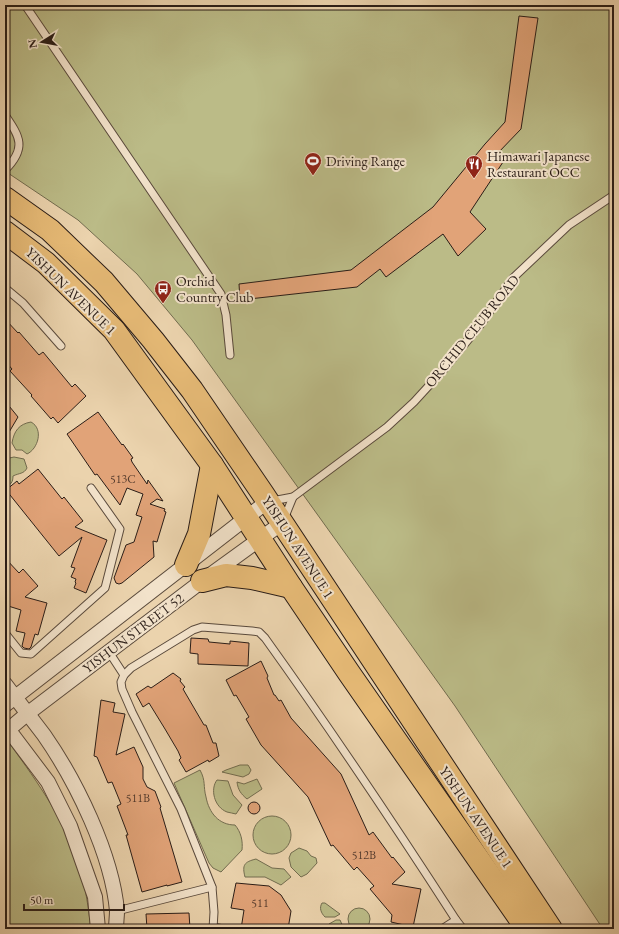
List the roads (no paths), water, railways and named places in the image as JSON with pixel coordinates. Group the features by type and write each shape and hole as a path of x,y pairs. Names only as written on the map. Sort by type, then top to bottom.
{"main road":[{"name":"YISHUN AVENUE 1","path":"5,198 50,230 104,282 153,340 192,390 268,501 551,929"},
{"name":"YISHUN AVENUE 1","path":"5,232 46,263 114,330 212,465 349,673 527,929"},
{"path":"186,565 199,534 212,465"},
{"path":"202,581 226,575 252,578 291,587"}],"street":[{"name":"ORCHID CLUB ROAD","path":"246,517 268,501"},
{"name":"YISHUN STREET 52","path":"10,701 246,517"},
{"path":"260,539 282,523"},
{"name":"YISHUN STREET 52","path":"6,727 27,714 202,581 260,539"},
{"path":"5,684 10,701 27,714 44,736 76,788 102,847 117,911 116,929"},
{"path":"6,727 48,782 70,826 95,897 98,929"}],"lane":[{"path":"25,5 221,294 226,315 230,355"},
{"path":"5,115 16,132 20,142 17,154 5,170"},
{"name":"ORCHID CLUB ROAD","path":"268,501 293,497 387,427 446,367 481,324 513,278 569,225 614,195"},
{"path":"5,288 23,303 61,346"},
{"path":"5,633 21,653 31,654 105,588 120,529 91,488"},
{"path":"282,523 293,497"},
{"path":"223,929 213,928 214,912 212,887 181,809 132,712 122,689 121,682 124,674 137,664 202,626 252,630 259,632 265,638 323,719 463,929"},
{"path":"109,652 124,674"},
{"path":"117,911 212,887"},
{"path":"442,929 456,920"}],"place":[{"name":"Driving Range","path":"313,176"},
{"name":"Himawari Japanese Restaurant OCC","path":"474,179"},
{"name":"Orchid Country Club","path":"163,304"}]}
